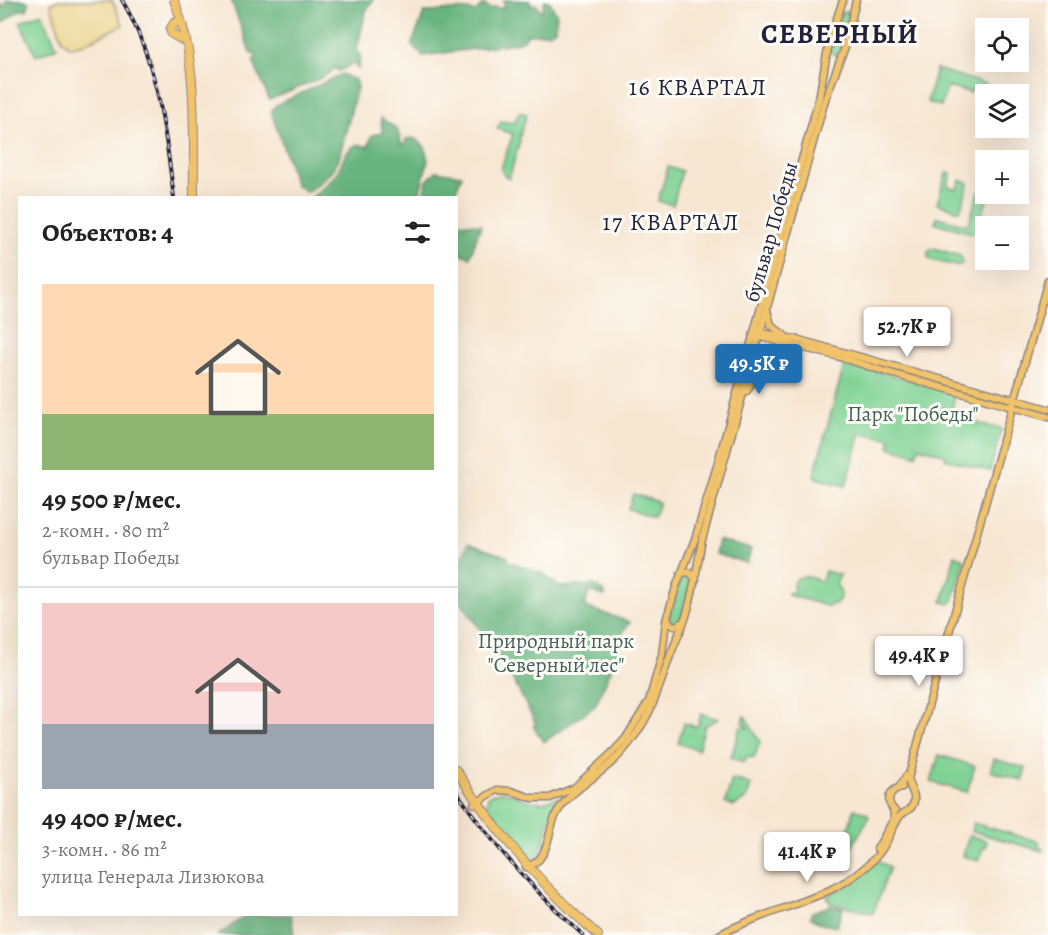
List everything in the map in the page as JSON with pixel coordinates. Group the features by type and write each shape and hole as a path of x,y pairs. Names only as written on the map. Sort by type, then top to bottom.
{"highway":[{"path":"171,0 179,23 191,78 192,196"},
{"path":"179,23 188,86 192,196"},
{"path":"458,773 470,791 480,800"},
{"path":"458,780 480,800 527,867 593,935"},
{"path":"527,867 598,935"}],"main road":[{"name":"бульвар Победы","path":"539,877 537,867 547,848 553,821 562,805 612,753 638,720 649,701 662,655 668,617 681,573 695,539 767,307 825,100 842,55 858,0"},
{"name":"бульвар Победы","path":"480,800 494,791 503,789 532,798 550,798 573,791 617,758 644,723 652,708 685,618 696,579 702,540 746,383 819,98 827,50 841,5"},
{"path":"841,5 854,15"},
{"path":"827,50 832,57 840,58 842,55"},
{"path":"719,935 852,877 871,862 887,842 900,816 914,803 914,797 907,784 909,775 1048,270"},
{"path":"1012,402 1048,280"},
{"path":"767,307 770,322 776,330 798,343"},
{"path":"757,334 798,343 1012,402 1048,409"},
{"path":"746,383 764,354 776,348 798,343"},
{"path":"740,405 756,374"},
{"path":"1012,402 1048,417"},
{"path":"681,573 689,572 696,579"},
{"path":"713,935 818,893 853,873 870,859 891,826 894,816 889,804 889,796 894,789 900,786 907,774 955,607"},
{"path":"668,617 670,624 675,626 685,618"},
{"path":"900,786 910,790"},
{"path":"892,809 906,812"},
{"path":"527,867 539,861"}],"green space":[{"path":"6,0 25,0 29,3 27,10 20,10 0,24 0,3 3,7 6,5"},
{"path":"231,0 373,0 366,11 357,49 360,56 359,68 356,68 356,63 338,71 335,67 324,76 269,99 253,61 256,58 255,54 251,54"},
{"path":"545,0 550,2 557,15 555,29 549,33 528,34 516,43 423,56 412,45 424,12 469,10 476,12 483,4 490,9 496,7 503,9 505,6 503,1 530,1 530,6 535,4 542,11"},
{"path":"847,11 850,15 841,52 836,56 830,52 829,48 841,13"},
{"path":"42,13 57,47 36,56 20,22"},
{"path":"936,69 986,84 975,84 975,89 973,88 971,93 947,87 941,106 927,102"},
{"path":"342,74 355,80 357,87 339,159 325,178 306,192 296,186 272,110 276,105"},
{"path":"519,112 527,114 509,179 501,169 513,134 497,129 501,121 514,123"},
{"path":"381,118 397,129 402,145 405,144 406,139 414,138 425,147 428,161 419,196 313,196 336,174 349,150 358,144 368,147 372,135 382,133"},
{"path":"668,167 682,171 673,205 658,201"},
{"path":"436,171 462,175 454,196 423,196 427,181"},
{"path":"946,173 951,174 948,186 957,189 960,180 969,183 960,211 937,204"},
{"path":"975,203 986,204 982,216 975,216 975,234 935,223 937,217 968,225"},
{"path":"458,222 481,225 470,257 458,253"},
{"path":"934,248 960,256 962,264 956,266 931,260 928,252"},
{"name":"Парк \"Победы\"","path":"845,362 956,393 950,415 1002,428 990,471 945,459 946,455 919,447 916,455 889,447 891,439 861,433 846,486 816,478 814,475"},
{"path":"633,494 659,502 654,517 628,509"},
{"path":"718,540 751,549 747,563 715,554"},
{"name":"Природный парк \"Северный лес\"","path":"468,543 508,557 507,561 544,574 559,587 594,585 605,593 605,596 589,591 585,607 630,622 621,635 619,652 595,706 544,742 533,726 536,724 512,678 458,597 458,569"},
{"path":"955,555 965,560 953,601 949,604 942,602"},
{"path":"825,571 840,575 836,585 840,597 835,604 827,606 788,595 789,592 794,593 793,584 799,578 806,576 822,581"},
{"path":"688,574 692,580 680,622 672,623 669,617 682,576"},
{"path":"701,714 718,719 705,726 698,750 678,743 684,723 697,727"},
{"path":"745,716 760,742 754,758 747,756 745,762 731,758 740,727 747,728 743,723"},
{"path":"939,755 975,766 967,792 931,782"},
{"path":"994,759 1026,768 1022,780 990,771"},
{"path":"732,779 751,784 747,798 734,806 725,803"},
{"path":"503,791 530,801 543,802 572,792 559,804 552,815 544,844 535,858 529,860 526,858 486,807 488,797"},
{"path":"854,809 867,813 869,817 852,847 844,845"},
{"path":"973,823 1040,842 1038,847 1043,849 1042,851 971,831"},
{"path":"969,835 987,841 979,861 963,856"},
{"path":"877,861 890,867 873,913 830,903 827,896 863,874"},
{"path":"830,906 843,908 837,927 821,924 810,917 812,912"},
{"path":"246,916 291,916 294,935 218,935"}],"sand":[{"path":"58,0 112,0 123,25 81,45 70,47 62,40 51,4"}],"railway":[{"path":"122,0 134,23 152,72 163,121 174,196"},
{"path":"458,794 515,867 583,935"}],"district":[{"name":"СЕВЕРНЫЙ","path":"840,34"},
{"name":"16 КВАРТАЛ","path":"698,87"},
{"name":"17 КВАРТАЛ","path":"671,222"}]}
